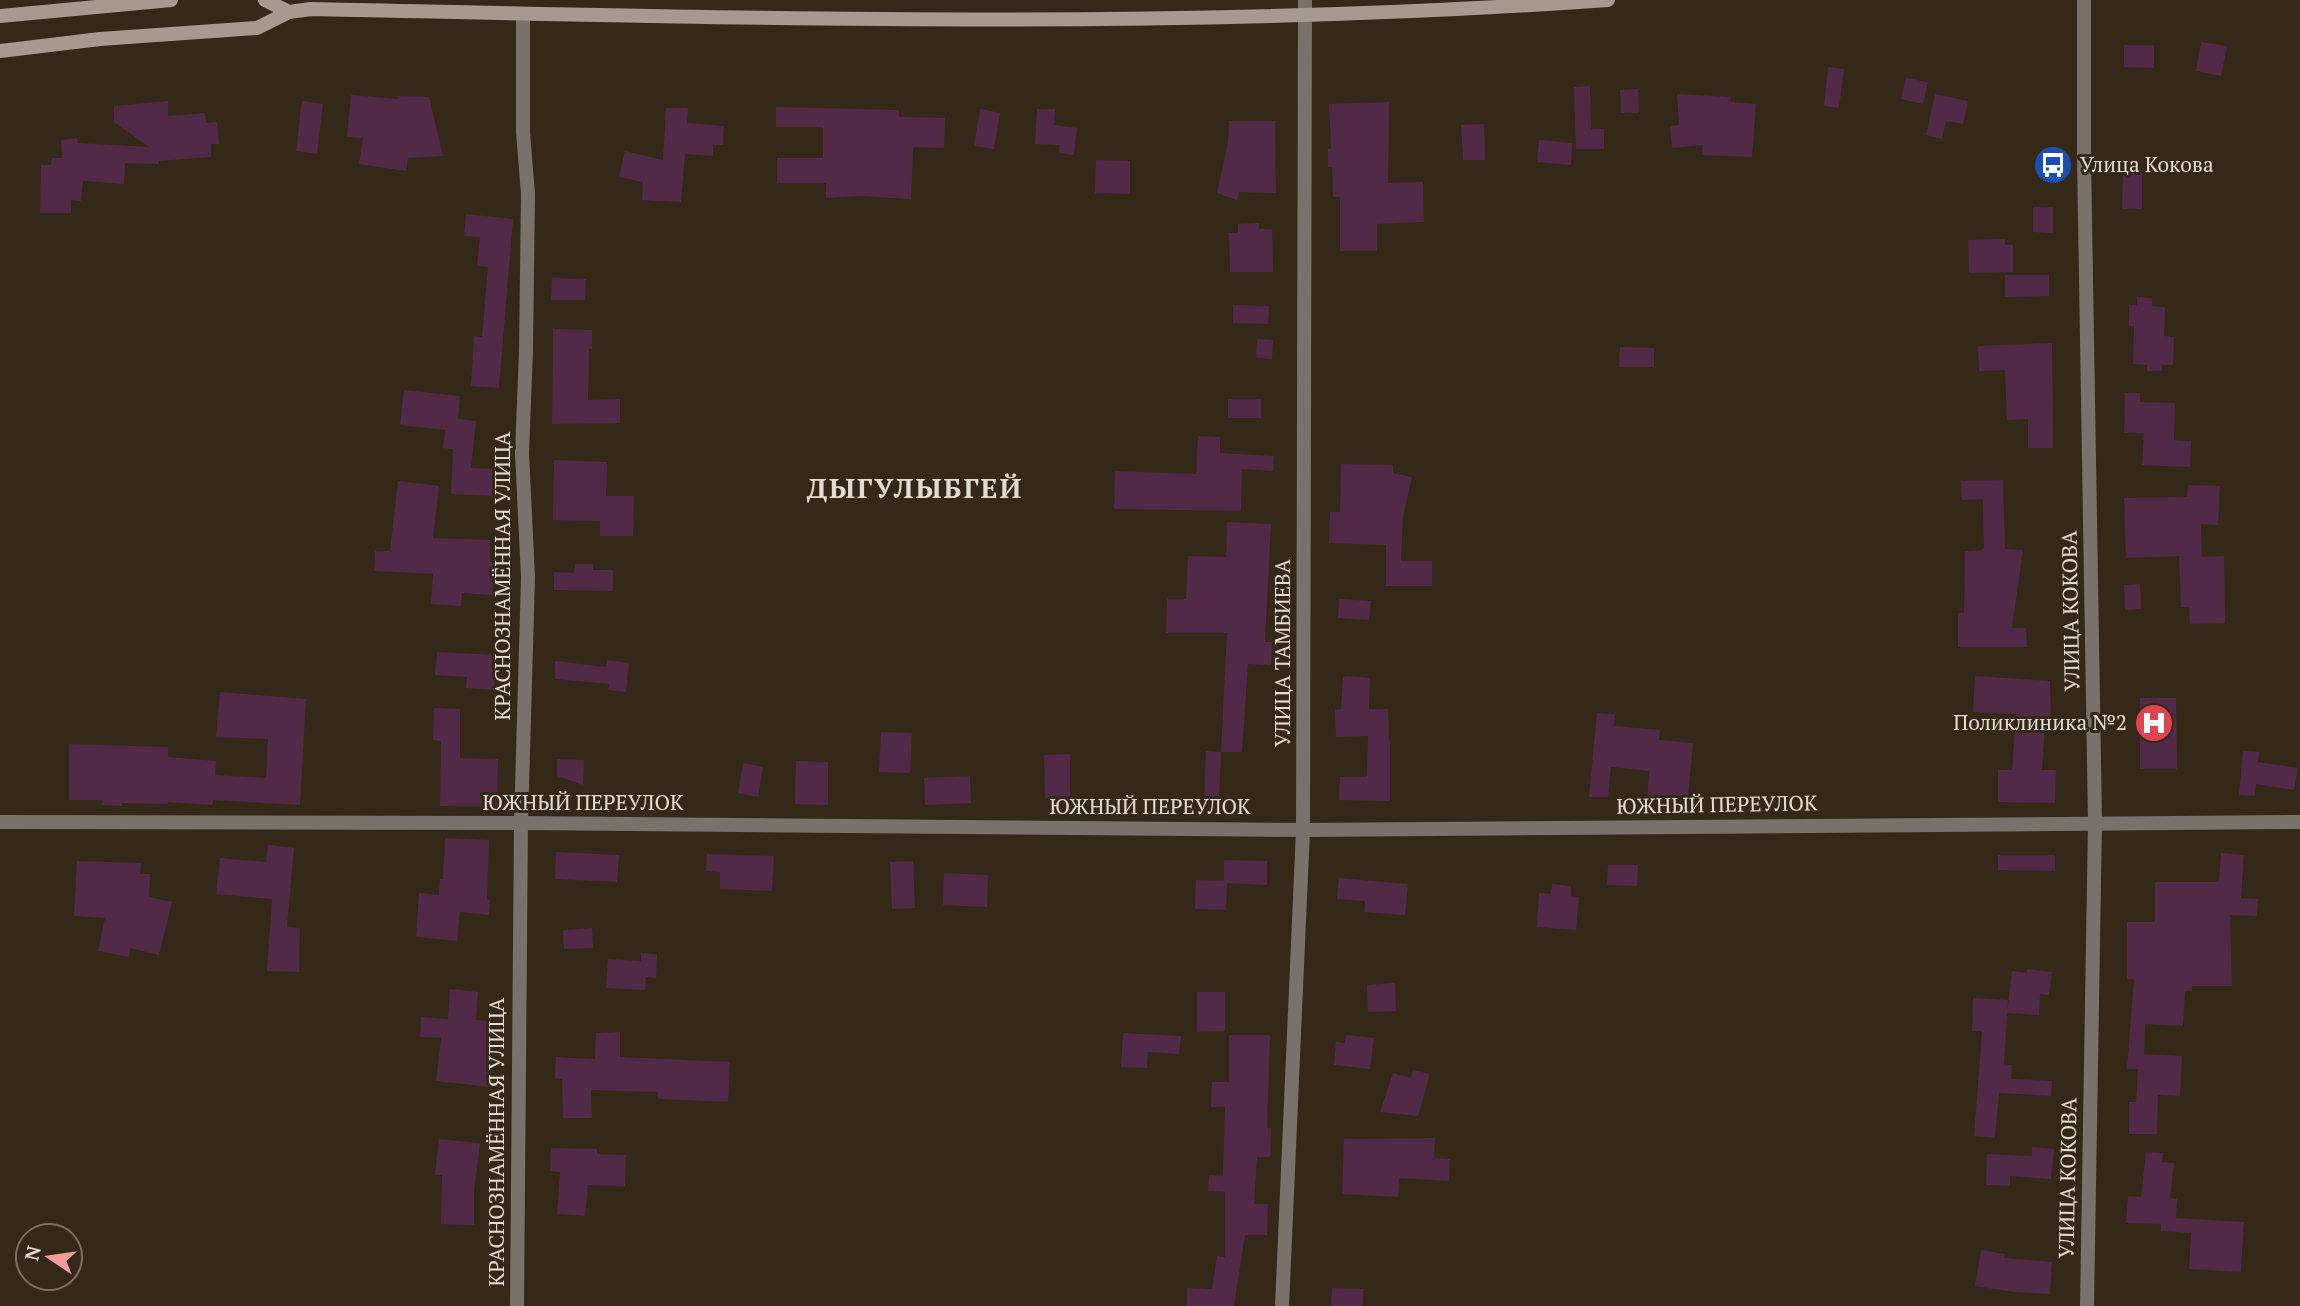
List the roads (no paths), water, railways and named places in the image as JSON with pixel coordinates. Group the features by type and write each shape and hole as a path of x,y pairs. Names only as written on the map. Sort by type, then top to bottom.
{"main road":[{"path":"0,16 171,0"},
{"path":"265,0 289,12"},
{"path":"0,51 100,39 257,28 312,4 523,13 1064,20 1305,16 1461,10 1608,0"}],"street":[{"name":"УЛИЦА ТАМБИЕВА","path":"1282,1306 1303,830 1304,0"},
{"name":"УЛИЦА КОКОВА","path":"2084,0 2084,157 2095,822 2087,1306"},
{"name":"КРАСНОЗНАМЁННАЯ УЛИЦА","path":"517,1306 521,823 528,577 522,453 528,194 523,132 523,13"},
{"name":"ЮЖНЫЙ ПЕРЕУЛОК","path":"0,822 521,823 1303,830 2300,822"}],"place":[{"name":"Улица Кокова","path":"2053,165"},
{"name":"Поликлиника №2","path":"2154,723"}],"district":[{"name":"ДЫГУЛЫБГЕЙ","path":"915,488"}]}
